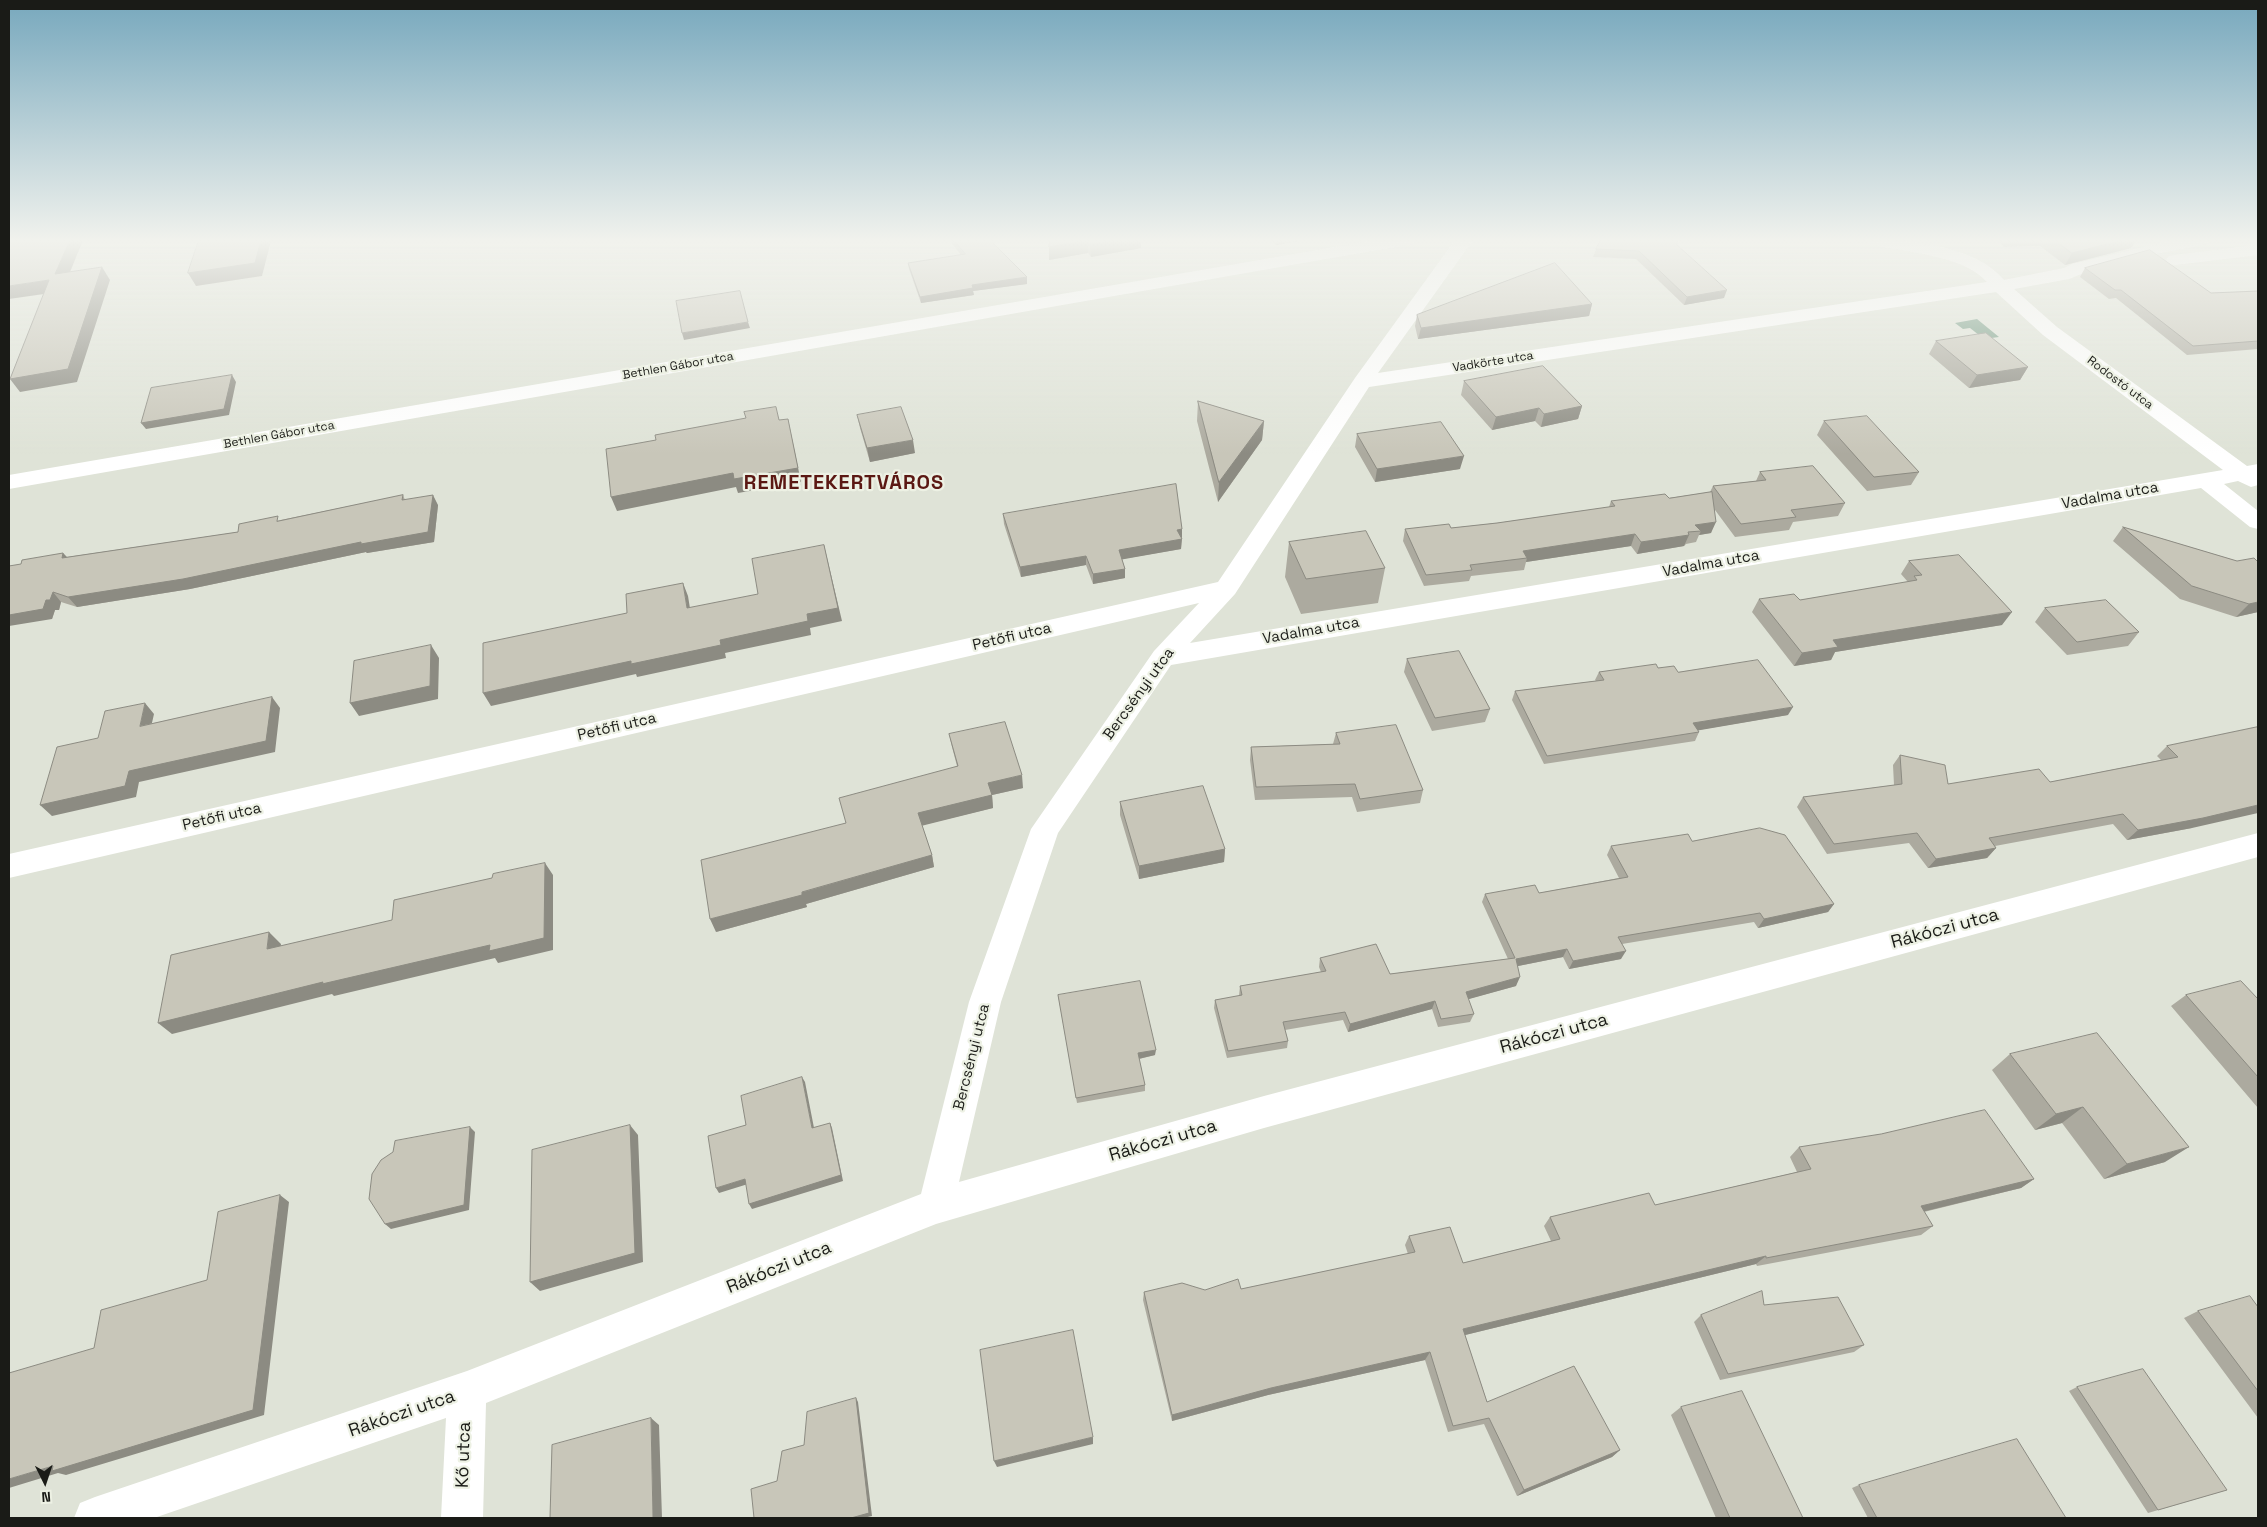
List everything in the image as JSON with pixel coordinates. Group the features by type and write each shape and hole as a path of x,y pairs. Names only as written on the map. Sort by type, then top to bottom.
{"street":[{"name":"Bethlen Gábor utca","path":"9,482 995,311"},
{"name":"Bercsényi utca","path":"936,1206 985,1002 1045,829 1163,657 1226,588 1362,382 1413,311"},
{"name":"Vadkörte utca","path":"1362,382 1796,311"},
{"name":"Rodostó utca","path":"2029,311 2050,330 2253,477"},
{"name":"Vadalma utca","path":"1163,657 2205,480 2253,477"},
{"path":"2205,480 2258,522"},
{"name":"Petőfi utca","path":"9,866 1226,588"},
{"name":"Rákóczi utca","path":"95,1518 467,1391 936,1206 1264,1112 2258,845"},
{"name":"Kő utca","path":"462,1518 467,1391"}],"shaded area":[{"path":"1977,319 1999,337 1984,339 1970,328 1963,329 1955,323"}],"building":[{"path":"37,311 87,311 68,369 10,379"},
{"path":"678,311 745,311 748,322 682,333"},
{"path":"1427,311 1540,311 1421,328 1417,315"},
{"path":"2148,311 2258,311 2258,341 2193,346"},
{"path":"1986,333 2028,367 1977,375 1936,341"},
{"path":"1543,366 1582,406 1544,414 1539,408 1496,417 1464,381"},
{"path":"232,375 224,409 141,423 151,388"},
{"path":"1198,401 1264,421 1219,482"},
{"path":"776,407 779,420 788,419 798,468 734,479 733,473 611,497 606,449 656,440 655,435 746,418 744,412"},
{"path":"901,407 913,440 867,448 857,415"},
{"path":"1867,416 1919,472 1874,477 1824,421"},
{"path":"1441,422 1464,456 1377,469 1357,434"},
{"path":"1813,466 1845,503 1791,510 1796,517 1741,524 1713,486 1766,480 1760,472"},
{"path":"1176,484 1182,529 1177,530 1182,539 1119,550 1125,569 1093,574 1086,556 1020,567 1003,514"},
{"path":"1712,492 1716,522 1695,525 1701,531 1688,532 1689,535 1641,542 1635,534 1523,551 1527,558 1470,565 1472,570 1426,575 1405,529 1449,524 1451,528 1497,523 1615,506 1611,501 1665,494 1669,498"},
{"path":"403,495 402,500 433,495 428,532 361,544 361,542 183,579 68,597 53,592 50,600 46,600 43,609 9,615 9,566 21,564 22,560 63,553 62,558 238,532 239,524 278,516 277,521"},
{"path":"2123,527 2237,561 2254,558 2258,562 2258,602 2249,604 2192,586"},
{"path":"1366,531 1385,568 1306,579 1289,542"},
{"path":"824,545 838,608 807,614 808,621 720,640 721,645 631,664 631,661 483,693 483,643 627,613 626,594 683,583 687,608 758,594 752,559"},
{"path":"1959,555 2012,612 1833,640 1838,647 1802,653 1759,599 1794,594 1800,600 1917,580 1914,576 1922,575 1909,561"},
{"path":"2106,600 2139,632 2077,642 2045,608"},
{"path":"431,645 430,686 350,703 354,661"},
{"path":"1459,651 1490,709 1435,718 1407,659"},
{"path":"1758,660 1793,707 1693,723 1699,732 1547,756 1515,691 1604,680 1599,672 1656,664 1658,668 1674,666 1678,672"},
{"path":"272,697 266,741 129,771 125,786 40,805 57,747 98,738 105,711 145,703 140,726"},
{"path":"1005,722 1022,775 988,783 992,795 918,813 932,855 802,892 802,895 710,919 701,860 846,823 839,798 958,766 949,734"},
{"path":"1396,725 1423,790 1360,799 1355,784 1256,787 1251,747 1340,744 1336,733"},
{"path":"2258,727 2258,805 2203,818 2138,830 2123,814 1989,838 1996,848 1936,859 1917,833 1834,844 1803,797 1902,784 1900,755 1945,765 1948,784 2039,769 2050,782 2178,757 2167,746"},
{"path":"1203,786 1225,849 1139,866 1120,802"},
{"path":"1760,828 1785,835 1834,904 1764,919 1760,913 1618,937 1626,951 1573,961 1567,949 1516,959 1520,977 1466,992 1474,1014 1441,1019 1435,1001 1350,1024 1345,1012 1283,1022 1288,1041 1228,1051 1215,1000 1242,995 1240,986 1326,971 1320,958 1376,944 1390,974 1515,958 1485,894 1535,885 1539,893 1628,877 1611,846 1688,834 1692,841"},
{"path":"545,863 544,938 489,951 490,945 322,984 323,982 158,1023 171,955 269,932 267,949 392,920 394,900 492,878 493,874"},
{"path":"1140,981 1156,1050 1138,1053 1145,1085 1076,1098 1058,995"},
{"path":"2241,981 2258,999 2258,1077 2186,995"},
{"path":"2097,1033 2189,1147 2127,1164 2083,1107 2056,1114 2010,1054"},
{"path":"802,1077 812,1128 830,1123 841,1175 749,1204 745,1179 716,1188 708,1136 746,1125 741,1096"},
{"path":"1985,1110 2034,1179 1921,1206 1933,1226 1766,1258 1766,1256 1463,1329 1487,1402 1574,1366 1620,1450 1524,1490 1489,1418 1453,1426 1430,1352 1271,1388 1172,1415 1144,1292 1182,1283 1205,1290 1238,1279 1241,1289 1415,1252 1409,1236 1450,1227 1463,1263 1560,1239 1550,1217 1649,1193 1655,1205 1811,1169 1799,1147 1881,1134"},
{"path":"630,1125 635,1253 530,1282 532,1150"},
{"path":"470,1127 464,1205 385,1224 369,1199 372,1174 381,1160 393,1152 395,1141"},
{"path":"280,1195 253,1410 52,1471 53,1466 9,1479 9,1373 94,1348 101,1310 207,1280 218,1212"},
{"path":"1762,1291 1764,1305 1838,1297 1864,1345 1728,1374 1701,1315"},
{"path":"2250,1296 2258,1307 2258,1391 2198,1311"},
{"path":"1073,1330 1093,1437 994,1461 980,1350"},
{"path":"2143,1369 2227,1490 2158,1510 2077,1387"},
{"path":"1742,1391 1803,1518 1730,1518 1681,1407"},
{"path":"856,1398 869,1513 851,1518 754,1518 751,1489 777,1481 782,1451 804,1445 807,1412"},
{"path":"651,1418 653,1518 550,1518 552,1445"},
{"path":"2017,1439 2066,1518 1877,1518 1859,1485"}],"district":[{"name":"REMETEKERTVÁROS","path":"844,484"}]}
